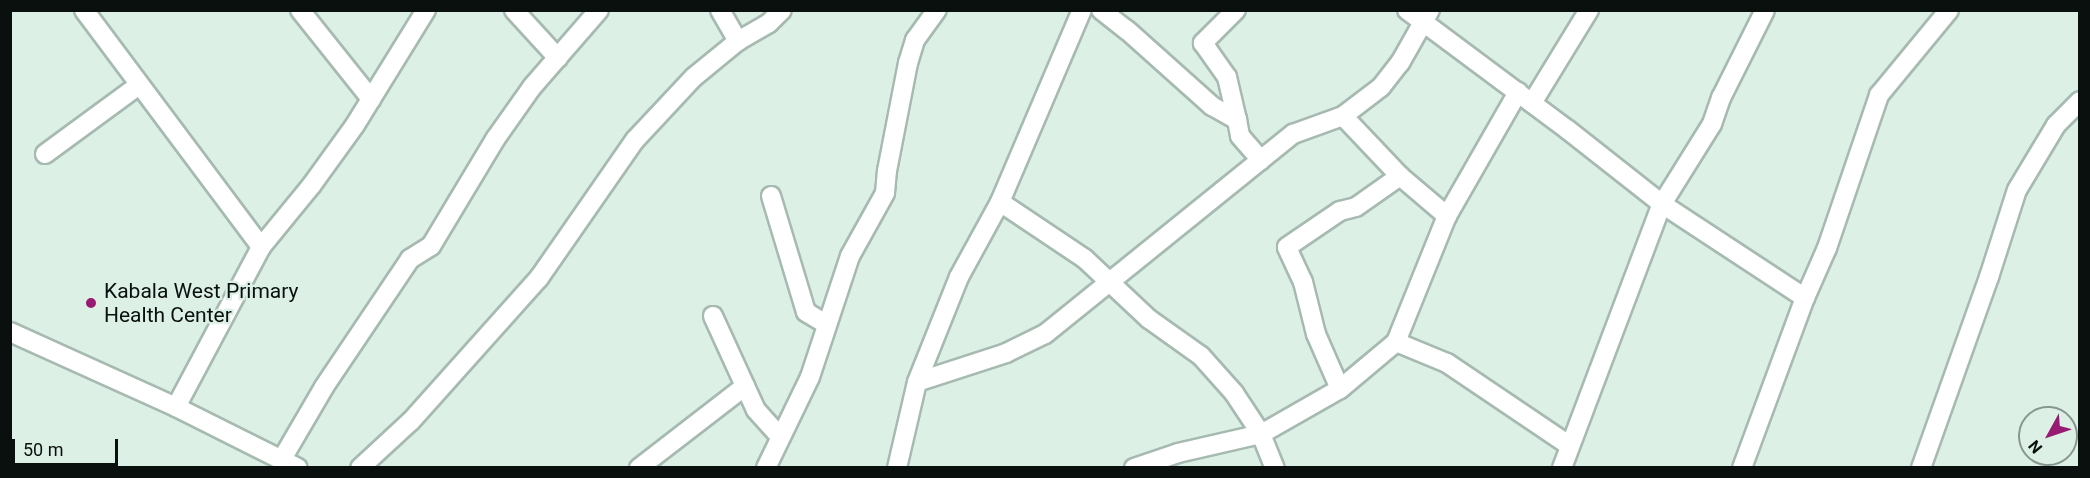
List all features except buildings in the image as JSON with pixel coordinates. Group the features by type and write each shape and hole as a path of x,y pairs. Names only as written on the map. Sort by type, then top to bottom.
{"street":[{"path":"84,10 261,247"},
{"path":"300,10 371,99"},
{"path":"176,407 261,247 311,186 371,99 426,10"},
{"path":"514,10 558,58"},
{"path":"282,459 324,387 410,259 432,246 496,138 532,87 599,10"},
{"path":"720,10 738,41"},
{"path":"360,468 411,421 539,278 635,140 694,77 738,41 770,22 782,10"},
{"path":"766,468 810,377 850,256 885,193 887,171 908,63 915,40 937,10"},
{"path":"897,468 917,382 959,277 1000,202 1082,10"},
{"path":"1101,10 1127,30 1212,106 1237,120"},
{"path":"1236,10 1203,43 1227,77 1240,136 1261,160"},
{"path":"1407,10 1426,16 1468,58 1525,98 1662,204 1805,298"},
{"path":"1134,468 1178,453 1261,434 1340,389 1396,342 1447,216 1525,98 1589,10"},
{"path":"1562,468 1662,204 1712,124 1720,98 1765,10"},
{"path":"1742,468 1805,298 1827,248 1879,95 1949,10"},
{"path":"917,382 1006,353 1045,334 1293,134 1342,116 1381,87 1400,63 1426,16"},
{"path":"45,154 139,85"},
{"path":"1921,468 1989,277 2017,190 2056,126 2079,101"},
{"path":"1342,116 1400,176 1447,216"},
{"path":"1340,389 1316,334 1303,282 1287,247 1340,211 1356,207 1400,176"},
{"path":"771,196 806,312 826,324"},
{"path":"1000,202 1058,239 1110,282 1149,319 1201,356 1234,393 1261,434 1275,468"},
{"path":"713,316 756,410 780,437"},
{"path":"10,332 176,407 298,468"},
{"path":"1396,342 1447,363 1570,446"},
{"path":"639,468 745,386"}],"place":[{"name":"Kabala West Primary Health Center","path":"91,303"}]}
